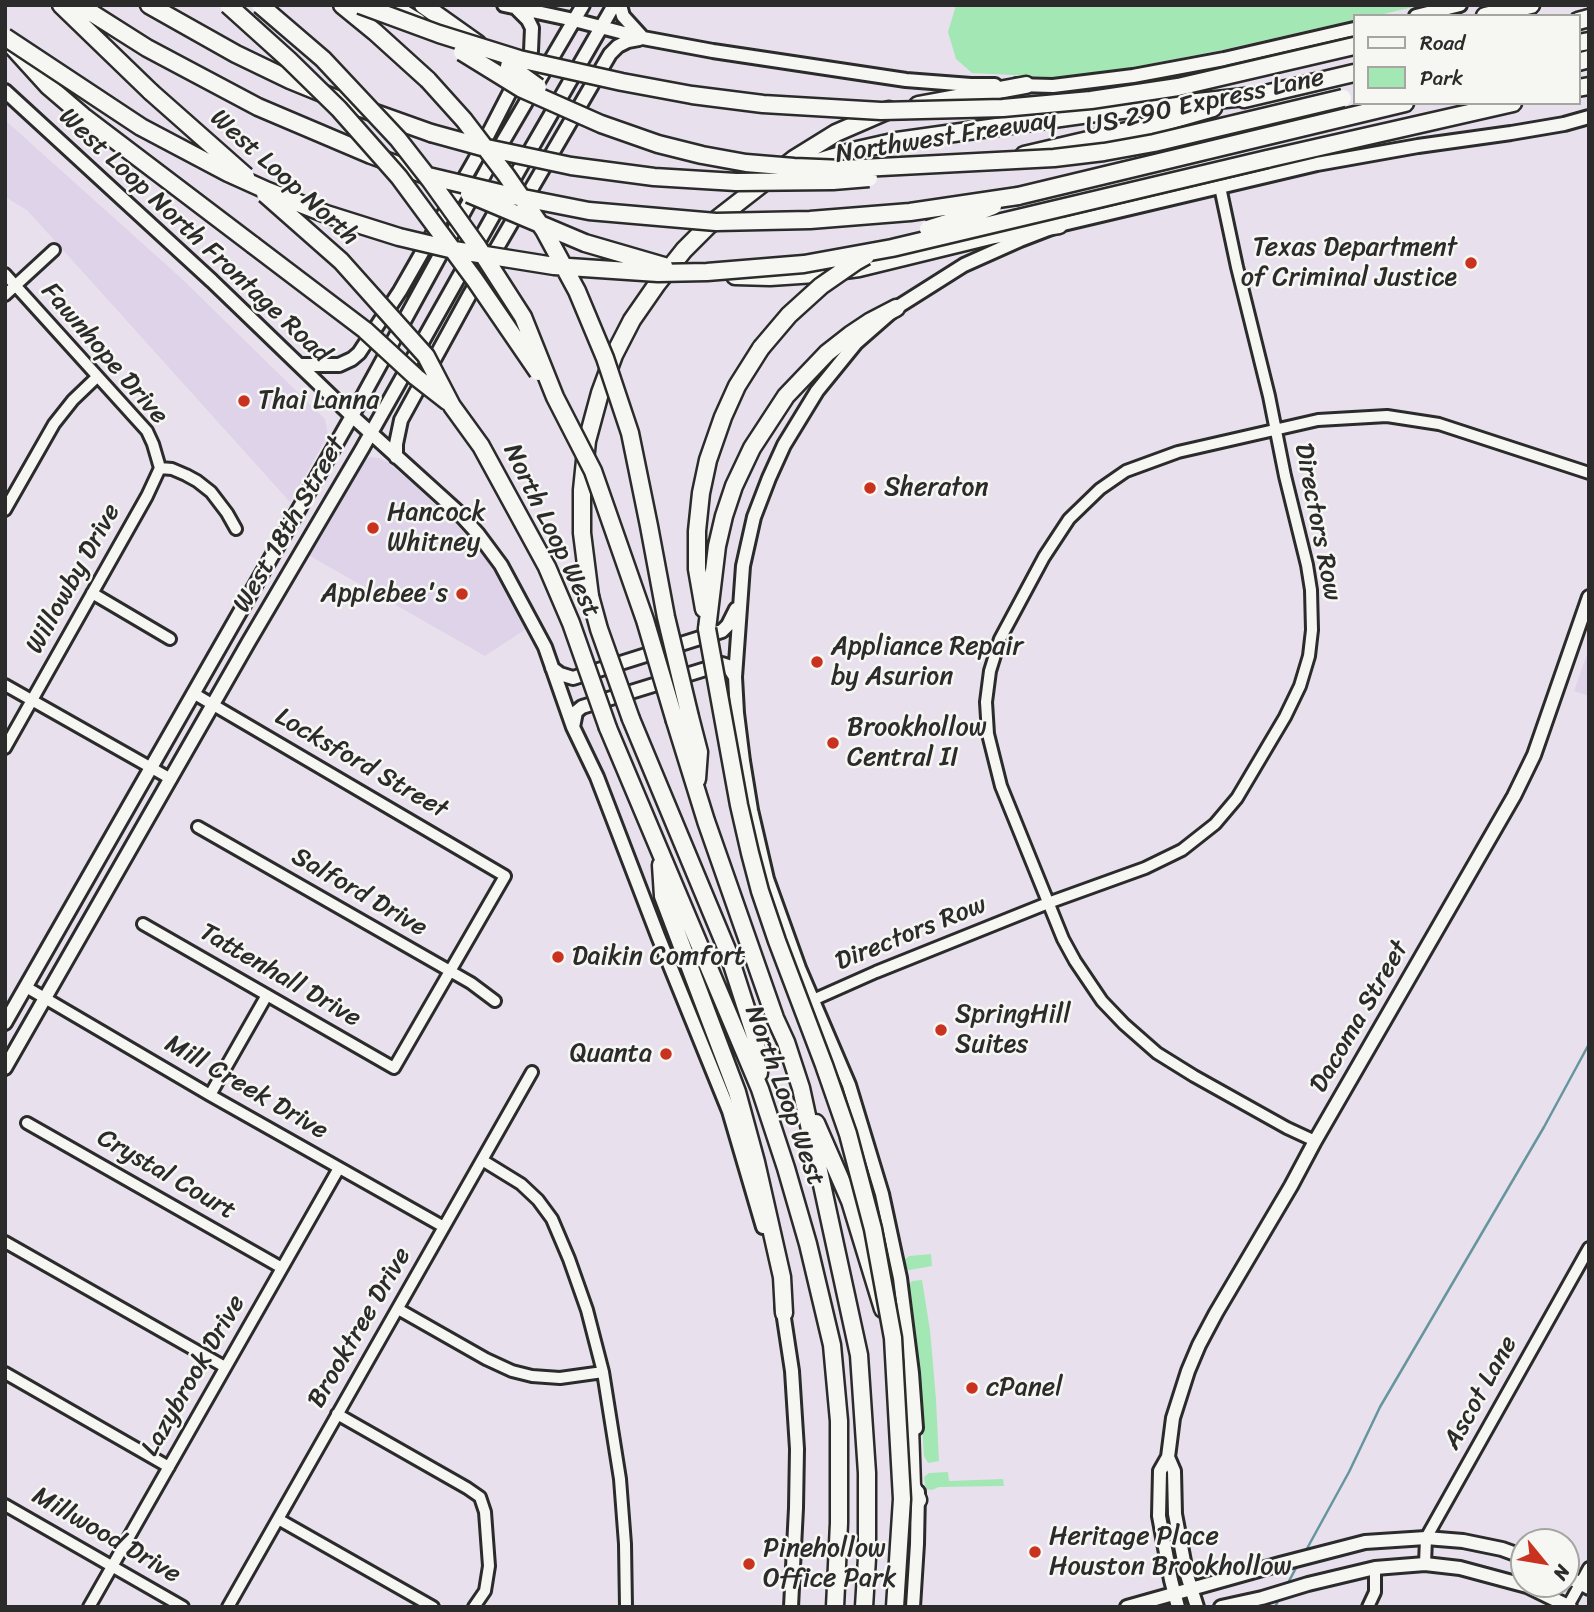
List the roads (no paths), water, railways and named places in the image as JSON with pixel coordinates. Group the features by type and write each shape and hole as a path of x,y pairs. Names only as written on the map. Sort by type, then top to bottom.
{"highway":[{"name":"West Loop North","path":"61,5 151,92 341,261 426,356 452,405"},
{"path":"79,5 146,48 258,107 585,243 678,270 725,275 815,274 859,268 994,235 1059,225"},
{"name":"Northwest Freeway","path":"149,5 236,54 290,80 431,132 482,147 571,166 654,177 736,182 833,181 913,174 995,161 1161,123 1254,96 1352,73"},
{"path":"228,5 339,109 399,177 555,397"},
{"path":"260,5 342,79 430,180 523,317 555,397"},
{"path":"342,5 428,80 464,120 544,230 577,291 605,358 629,433 649,526 683,719"},
{"path":"360,5 519,59 622,82 762,104 881,111 1003,108 1091,100 1178,87 1352,46"},
{"name":"US 290 Express Lane","path":"390,5 522,89 601,124 658,144 746,163 843,169 1054,159 1154,143 1352,96"},
{"path":"423,5 566,107"},
{"path":"1493,14 1531,5"},
{"path":"5,38 141,127 179,148 228,173 326,214 399,237 468,253 554,266 646,272 707,272 804,264 892,248 1505,105"},
{"path":"5,38 48,86 83,116 365,330 416,377 452,405"},
{"path":"760,1089 756,1039 728,952 631,719 590,596 582,533 582,490 587,441 614,355 632,320 684,250 738,202 794,159 836,133 884,111 1026,85"},
{"path":"738,202 818,162 897,141 1103,112 1254,96"},
{"path":"428,176 589,211 716,222 810,220 909,212 1017,196 1397,105"},
{"path":"1492,108 1512,105"},
{"path":"895,1607 902,1499 894,1352 873,1229 848,1134 777,941 750,853 697,569 697,531 708,460 723,417 737,386 761,348 789,316 821,286 857,261 897,241 1017,196"},
{"path":"707,629 717,546 724,516 752,447 798,382 827,353 860,328 896,308"},
{"name":"North Loop West","path":"555,397 593,471 683,719 696,789 801,1088 859,1355 867,1472 864,1607"},
{"name":"North Loop West","path":"452,405 481,446 547,567 571,624 608,729 760,1089 786,1168 808,1244 832,1345 839,1420 839,1523 835,1607"},
{"path":"660,852 663,895 737,1092 756,1162 782,1277 784,1313"},
{"path":"801,1088 849,1201 897,1350 910,1427 912,1486 918,1500"}],"main road":[{"name":"West 18th Street","path":"5,1023 352,416 495,155 583,5"},
{"name":"West 18th Street","path":"5,1068 614,5"},
{"path":"620,5 624,16 643,38"},
{"path":"1424,14 1460,5"},
{"path":"510,7 643,38 713,51 906,80 971,85 1053,86 1133,76 1224,59 1352,29"},
{"path":"300,365 339,365 352,359 359,353 400,290 476,158 531,51 532,28 528,20 510,7"},
{"path":"396,457 397,432 401,420 470,294 610,54 628,41 643,38"},
{"name":"West Loop North Frontage Road","path":"5,91 457,512 478,534 501,565 545,646 573,727 597,777 729,1111 761,1217 784,1313 792,1371 797,1448 791,1607"},
{"path":"913,1607 918,1500 916,1420 895,1253 875,1169 853,1097 766,879 743,761 735,677 739,603 743,566 754,517 770,475 784,445 817,391 856,343 896,308 964,265 1059,225 1317,164 1511,133 1585,117"},
{"path":"302,501 320,518"},
{"name":"Dacoma Street","path":"1178,1607 1159,1516 1160,1471 1168,1457 1173,1418 1199,1345 1514,796 1534,755 1589,597"},
{"path":"552,668 573,678 722,631 739,603"},
{"path":"573,727 576,712 582,707 722,664 727,666 735,677"},
{"path":"89,877 108,888"},
{"name":"Dacoma Street","path":"1168,1457 1174,1471 1175,1514 1186,1572 1197,1607"},
{"path":"1127,1607 1365,1542 1426,1538 1464,1541 1510,1552"},
{"path":"1222,1607 1376,1568 1425,1564 1460,1568 1527,1586 1569,1606"}],"street":[{"name":"Directors Row","path":"813,1000 1048,902 1145,868 1182,850 1215,824 1237,798 1285,717 1300,686 1309,656 1312,630 1311,590 1220,187"},
{"path":"5,295 54,250"},
{"name":"Fawnhope Drive","path":"5,274 147,431 160,468"},
{"path":"5,510 54,424 73,400 97,377"},
{"path":"1315,1141 1287,1128 1157,1053 1102,1001 1076,961 1063,939 1001,786 988,734 986,702 990,671 1000,639 1044,557 1069,519 1100,489 1126,471 1178,452 1318,420 1387,416 1439,424 1589,473"},
{"path":"160,468 186,475 204,486 236,528"},
{"name":"Willowby Drive","path":"5,748 147,496 160,468"},
{"path":"92,593 170,639"},
{"path":"5,685 171,779"},
{"name":"Locksford Street","path":"193,693 505,876 449,971"},
{"name":"Salford Drive","path":"198,827 471,983 495,1001"},
{"name":"Tattenhall Drive","path":"143,923 394,1068 449,971"},
{"name":"Mill Creek Drive","path":"26,987 444,1227"},
{"path":"210,1095 267,995"},
{"name":"Brooktree Drive","path":"228,1607 533,1072"},
{"name":"Crystal Court","path":"27,1123 282,1268"},
{"path":"482,1160 520,1184 538,1200 552,1219 587,1310 603,1372 620,1479 626,1607"},
{"name":"Lazybrook Drive","path":"89,1607 339,1168"},
{"path":"5,1242 225,1367"},
{"name":"Ascot Lane","path":"1425,1564 1426,1538 1589,1248"},
{"path":"398,1309 512,1371 560,1378 603,1372"},
{"path":"5,1373 169,1466"},
{"path":"337,1414 480,1497 485,1512 489,1566 485,1591 474,1607"},
{"name":"Millwood Drive","path":"5,1505 183,1607"},
{"path":"278,1519 433,1607"},
{"path":"1368,1607 1375,1592 1376,1568"},
{"path":"1569,1606 1584,1586 1589,1568"}],"waterway":[{"path":"1304,1554 1349,1472 1380,1407 1544,1127 1589,1044"},
{"path":"1287,1585 1297,1566"},
{"path":"1275,1607 1280,1597"}],"place":[{"name":"Texas Department of Criminal Justice","path":"1471,263"},
{"name":"Thai Lanna","path":"244,401"},
{"name":"Sheraton","path":"870,488"},
{"name":"Hancock Whitney","path":"373,528"},
{"name":"Applebee's","path":"462,594"},
{"name":"Appliance Repair by Asurion","path":"817,662"},
{"name":"Brookhollow Central II","path":"833,743"},
{"name":"Daikin Comfort","path":"558,957"},
{"name":"SpringHill Suites","path":"941,1030"},
{"name":"Quanta","path":"666,1054"},
{"name":"cPanel","path":"972,1388"},
{"name":"Heritage Place Houston Brookhollow","path":"1035,1552"},
{"name":"Pinehollow Office Park","path":"749,1564"}]}
